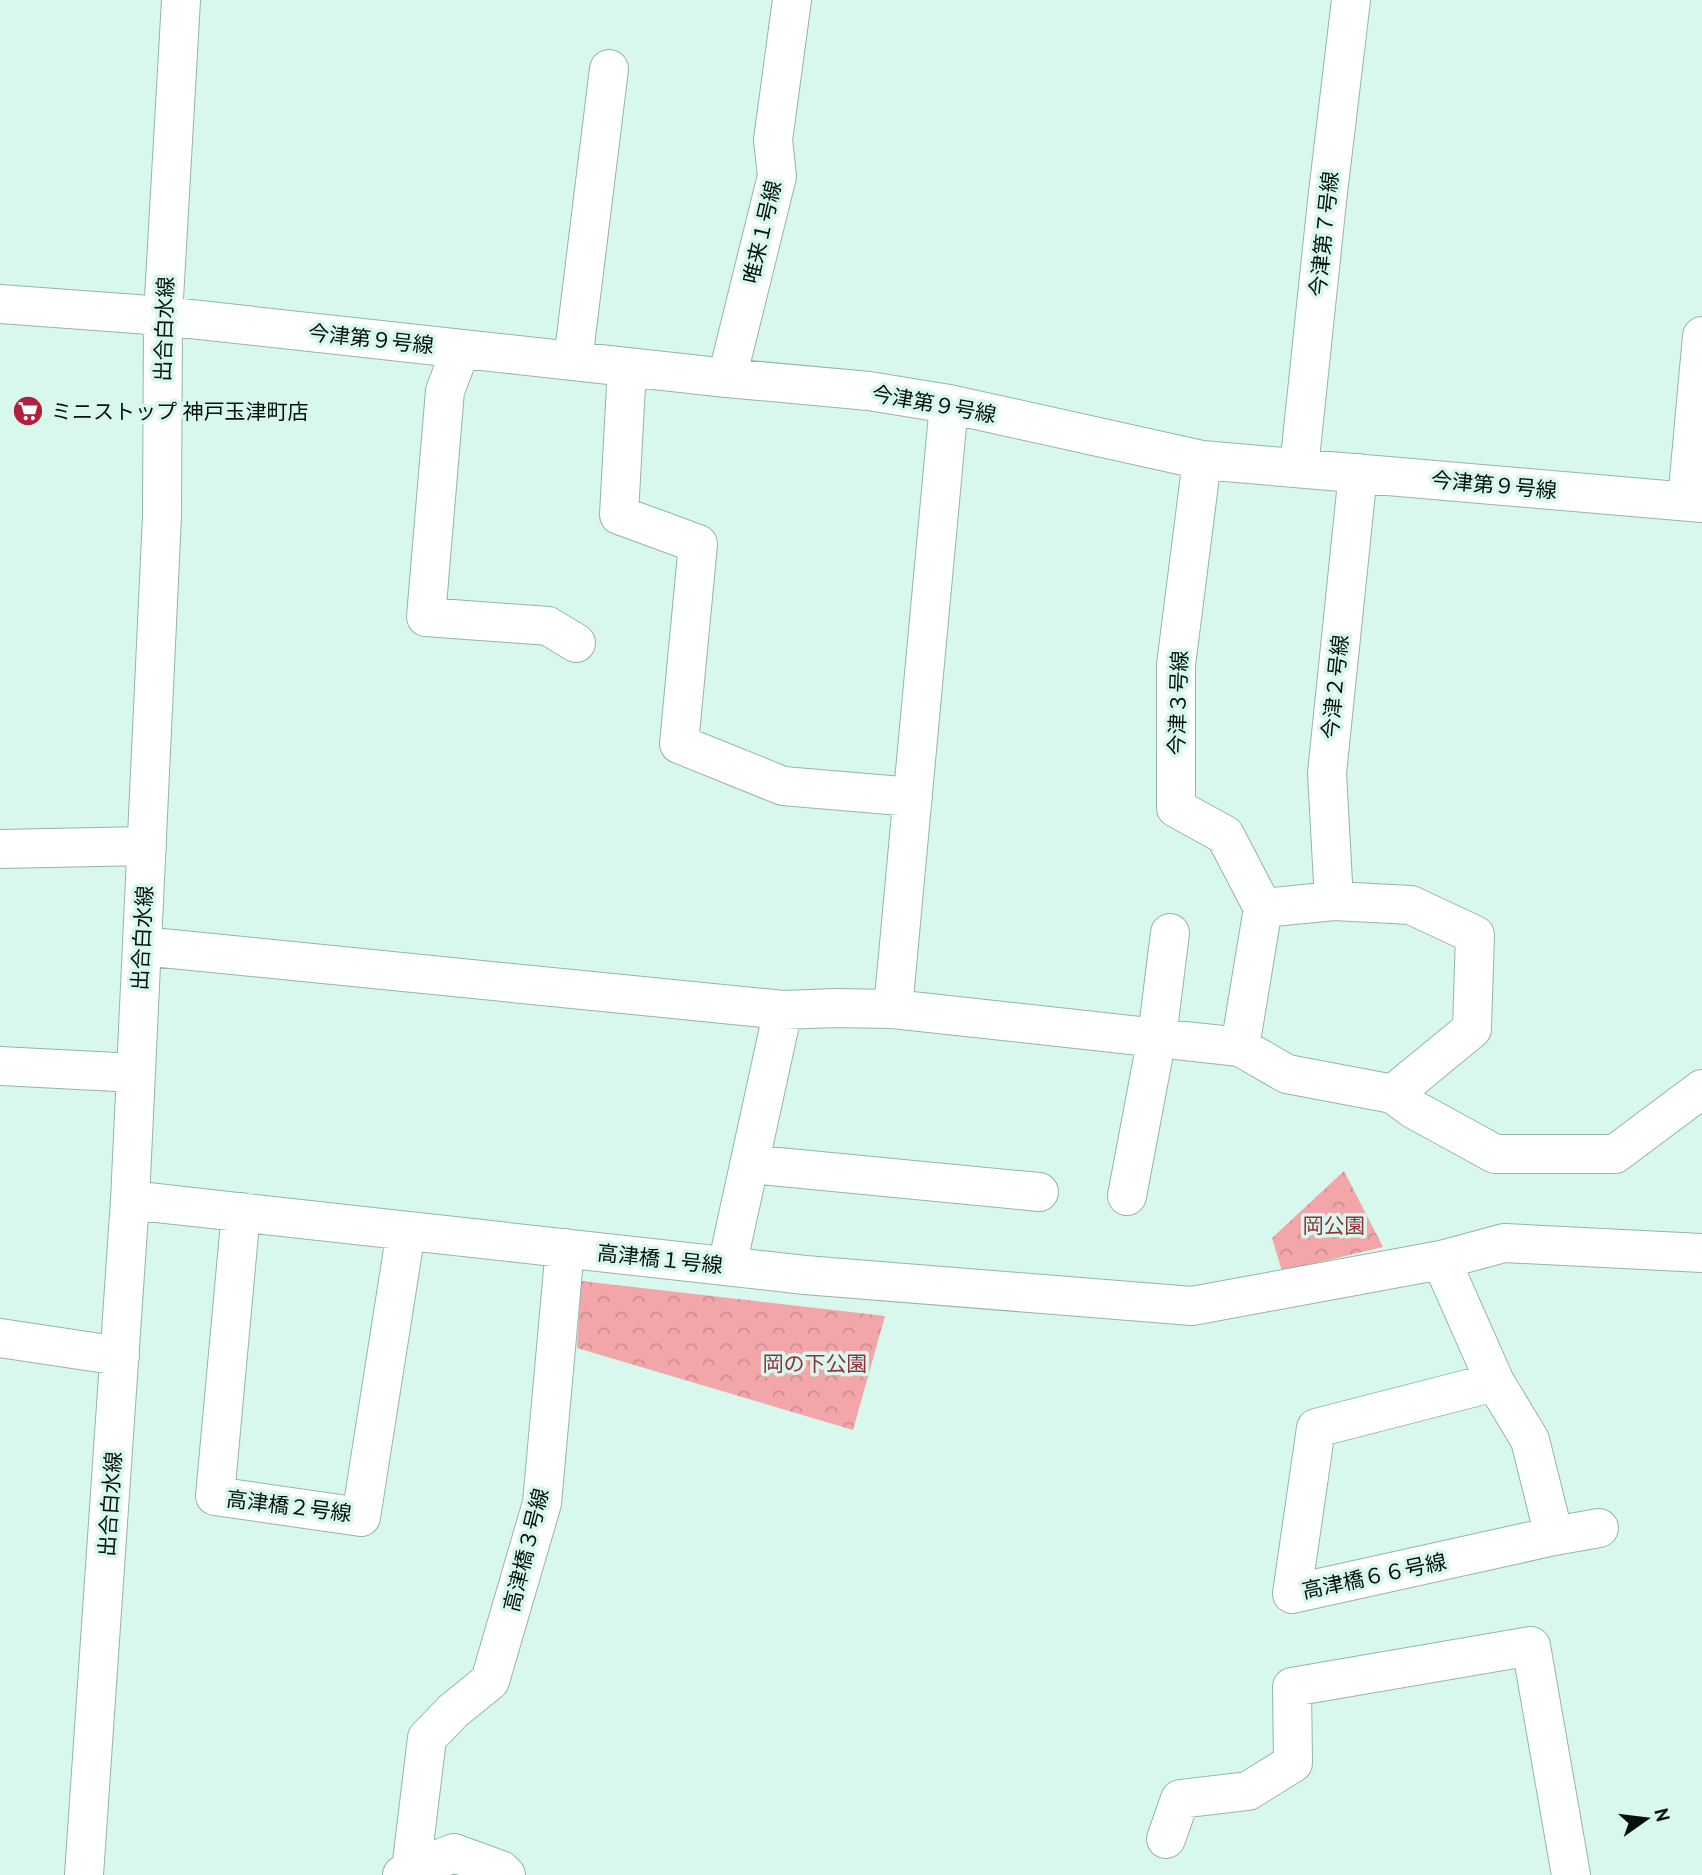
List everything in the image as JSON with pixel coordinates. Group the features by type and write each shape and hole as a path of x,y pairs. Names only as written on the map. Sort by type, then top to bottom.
{"street":[{"name":"出合白水線","path":"84,1875 130,1200 162,516 163,316 181,0"},
{"name":"唯来１号線","path":"726,378 777,176 773,140 792,0"},
{"name":"今津第７号線","path":"1299,468 1351,0"},
{"path":"573,361 609,69"},
{"name":"今津第９号線","path":"4,315 163,316 726,378 869,391 949,404 1202,460 1695,502"},
{"path":"1695,502 1702,336"},
{"path":"461,349 445,391 426,617 548,626 576,643"},
{"path":"628,367 619,515 698,544 679,744 783,786 913,797"},
{"path":"893,1009 949,404"},
{"name":"今津３号線","path":"1202,460 1176,665 1176,808 1225,835 1263,908"},
{"name":"今津２号線","path":"1334,901 1326,773 1358,473"},
{"path":"0,849 147,846"},
{"path":"1240,1047 1263,908 1334,901 1411,905 1475,935 1472,1029 1393,1094"},
{"path":"1127,1196 1157,1037 1170,933"},
{"path":"142,946 783,1010 893,1009 1240,1047 1287,1074 1393,1094 1413,1109 1495,1154 1615,1154 1702,1089"},
{"path":"727,1266 783,1010"},
{"path":"0,1066 136,1073"},
{"path":"750,1164 1040,1192"},
{"name":"高津橋１号線","path":"130,1200 805,1275 1192,1306 1441,1261"},
{"name":"高津橋２号線","path":"241,1212 215,1496 361,1517 406,1231"},
{"path":"1599,1528 1554,1536 1530,1440 1495,1382 1441,1261 1504,1243 1702,1253"},
{"name":"高津橋３号線","path":"406,1872 427,1738 453,1711 490,1681 542,1503 565,1248"},
{"path":"0,1338 120,1356"},
{"name":"高津橋６６号線","path":"1495,1382 1316,1428 1292,1594 1554,1536"},
{"path":"1166,1839 1180,1799 1248,1791 1293,1763 1292,1687 1531,1646 1571,1875"},
{"path":"406,1872 454,1853 501,1870 506,1875"}],"green space":[{"name":"岡公園","path":"1344,1171 1383,1247 1282,1271 1272,1238"},
{"name":"岡の下公園","path":"581,1281 885,1316 853,1430 577,1348"}],"place":[{"name":"ミニストップ 神戸玉津町店","path":"28,411"}]}
